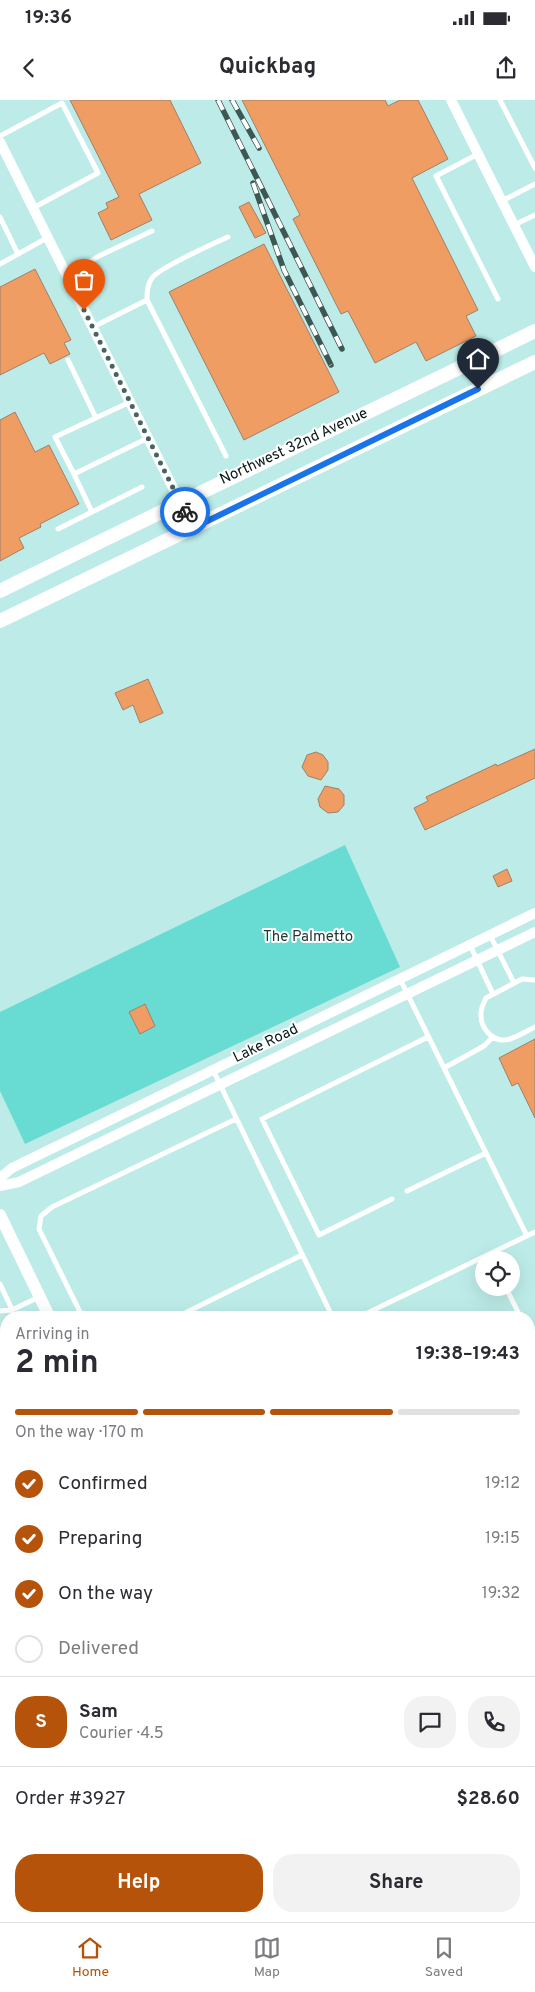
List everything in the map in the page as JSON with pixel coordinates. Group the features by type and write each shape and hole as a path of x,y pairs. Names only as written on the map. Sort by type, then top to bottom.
{"main road":[{"name":"Northwest 32nd Avenue","path":"0,591 535,331"},
{"name":"Northwest 32nd Avenue","path":"0,621 535,362"}],"street":[{"path":"451,100 535,267"},
{"path":"0,142 3,157 33,208 193,528"},
{"name":"Lake Road","path":"0,1178 12,1168 535,913"},
{"name":"Lake Road","path":"0,1186 19,1182 535,932"},
{"path":"0,1215 47,1311"}],"lane":[{"path":"500,100 535,168"},
{"path":"0,136 62,103 98,173 33,208"},
{"path":"478,154 436,176 498,299"},
{"path":"501,201 535,184"},
{"path":"514,226 535,215"},
{"path":"0,217 18,254"},
{"path":"67,276 100,256 152,231"},
{"path":"226,456 147,300 148,286 152,277 163,269 228,237"},
{"path":"0,264 48,238"},
{"path":"93,328 147,300"},
{"path":"68,360 96,418"},
{"path":"92,512 56,437 130,402"},
{"path":"74,474 148,438"},
{"path":"58,529 142,487"},
{"path":"490,935 514,983"},
{"path":"470,945 493,994"},
{"path":"400,979 527,1236"},
{"path":"535,980 522,979 486,998 480,1012 482,1026 493,1037 509,1040 535,1027"},
{"path":"392,1199 319,1235 262,1119 428,1037"},
{"path":"444,1068 484,1046 493,1037"},
{"path":"213,1070 330,1311"},
{"path":"80,1311 39,1229 41,1216 52,1207 236,1119"},
{"path":"408,1191 486,1153"},
{"path":"496,1251 535,1232"},
{"path":"189,1311 302,1255"},
{"path":"372,1311 475,1261"},
{"path":"0,1284 12,1310"},
{"path":"0,1311 12,1310 40,1296"},
{"path":"510,1296 518,1311"}],"green space":[{"name":"The Palmetto","path":"345,845 400,967 25,1144 0,1091 0,1012"}],"building":[{"path":"70,100 170,100 201,163 139,194 152,220 111,240 98,213 108,208 106,203 119,197"},
{"path":"242,100 385,100 388,106 400,100 418,100 448,159 412,178 478,310 466,316 476,336 426,361 416,342 375,363 348,311 341,314 293,219 300,215"},
{"path":"249,202 266,233 255,238 239,207"},
{"path":"264,244 339,392 244,440 169,292"},
{"path":"35,269 71,340 64,343 70,354 50,364 44,353 0,375 0,287"},
{"path":"15,412 35,452 49,445 79,504 40,524 41,527 19,538 24,548 0,561 0,420"},
{"path":"148,679 163,713 140,723 133,705 123,710 115,693"},
{"path":"535,749 535,778 425,830 414,808 428,801 426,797 496,764 497,766"},
{"path":"316,752 323,755 328,762 328,770 321,780 308,776 302,767 307,755"},
{"path":"325,786 339,789 344,795 344,805 338,812 328,813 320,807 318,799"},
{"path":"507,869 512,881 498,887 493,876"},
{"path":"145,1004 155,1026 140,1034 129,1012"},
{"path":"535,1039 535,1118 518,1083 512,1086 499,1058"}],"railway":[{"path":"218,100 342,349"},
{"path":"232,100 259,148"},
{"path":"253,183 284,270 331,365"}],"way so far":[{"path":"84,310 185,512"}],"route":[{"path":"185,512 193,528 478,389"}]}
